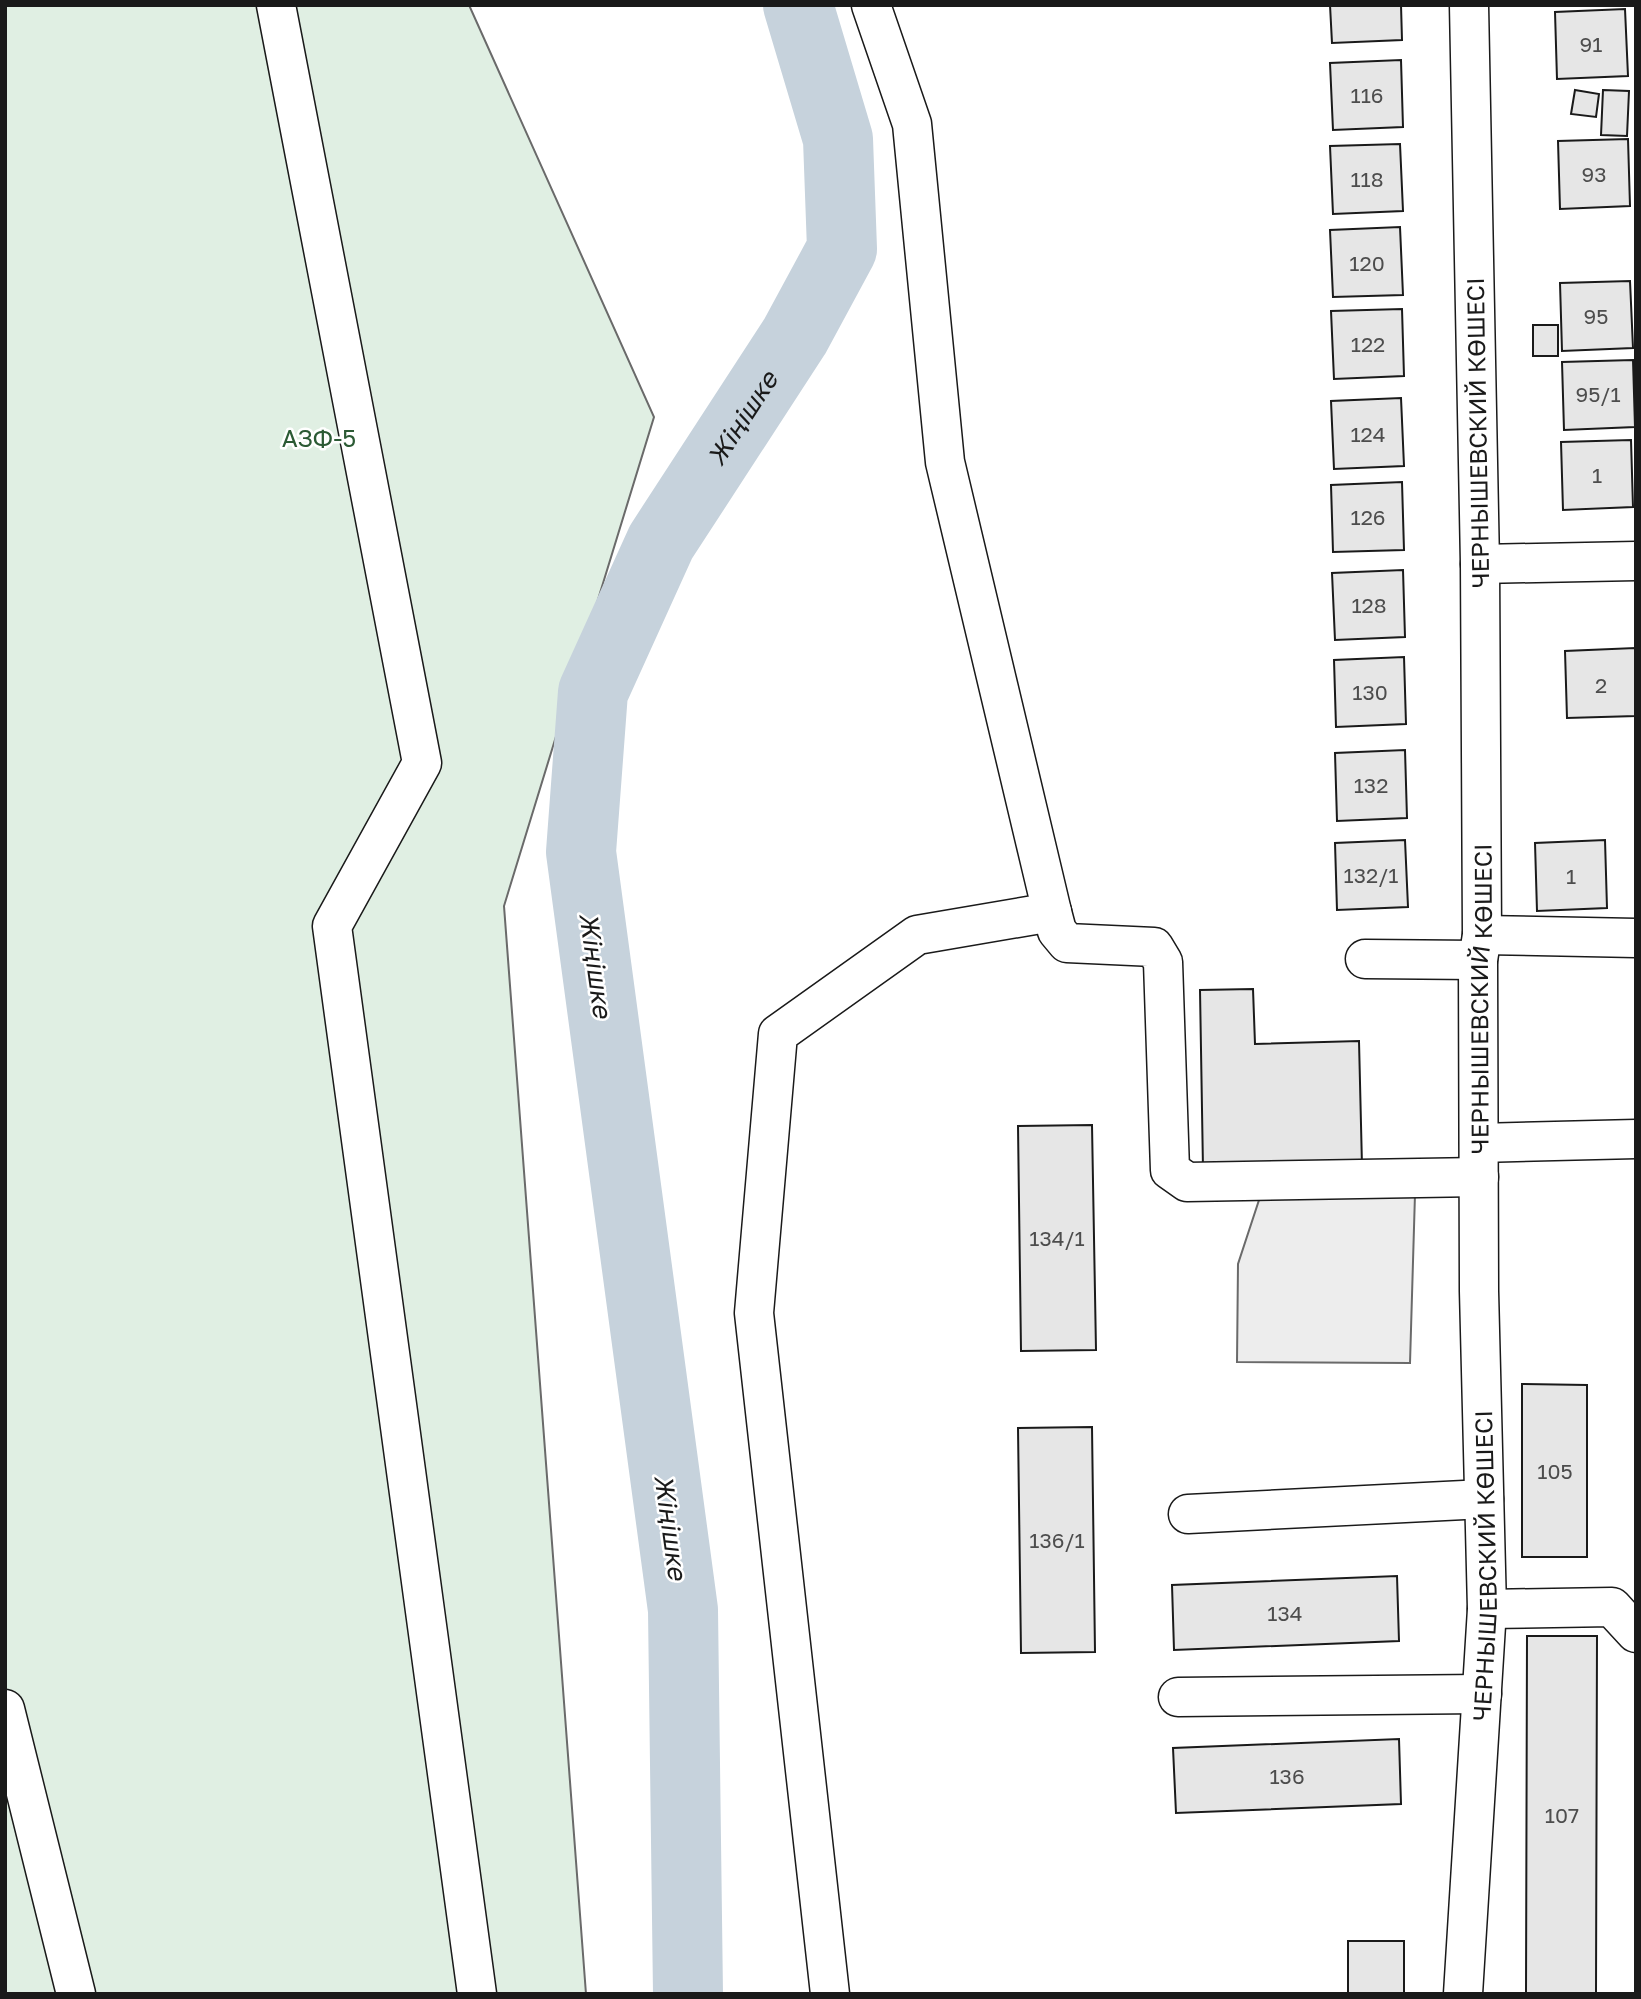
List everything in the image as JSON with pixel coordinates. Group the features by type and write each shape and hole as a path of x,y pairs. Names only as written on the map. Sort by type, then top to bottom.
{"street":[{"path":"276,5 422,763 332,926 477,1994"},
{"path":"871,5 912,124 945,462 1052,912 1057,931 1067,943 1154,947 1164,962 1170,1170 1187,1182 1479,1160 1636,1139"},
{"name":"ЧЕРНЫШЕВСКИЙ КӨШЕСІ","path":"1463,1994 1487,1609 1479,1291 1480,564 1469,5"},
{"path":"1480,564 1636,561"},
{"path":"830,1994 754,1313 778,1034 917,935 1052,912"},
{"path":"1364,959 1480,947 1636,937"},
{"path":"1188,1514 1484,1499"},
{"path":"1487,1609 1612,1607 1636,1633"},
{"path":"1178,1697 1482,1694"},
{"path":"5,1709 76,1994"}],"green space":[{"name":"АЗФ-5","path":"5,5 469,5 654,417 504,906 586,1994 5,1994"}],"shaded area":[{"path":"1261,1194 1415,1194 1410,1363 1237,1362 1238,1264"}],"building":[{"path":"1330,5 1401,5 1402,40 1332,43"},
{"path":"1625,9 1628,76 1557,79 1555,12"},
{"path":"1401,60 1403,127 1333,130 1330,63"},
{"path":"1575,90 1599,94 1596,117 1571,114"},
{"path":"1603,90 1629,91 1627,136 1601,135"},
{"path":"1628,139 1630,206 1560,209 1558,141"},
{"path":"1400,144 1403,211 1333,214 1330,146"},
{"path":"1400,227 1403,295 1333,297 1330,230"},
{"path":"1630,281 1633,348 1562,351 1560,283"},
{"path":"1402,309 1404,376 1334,379 1331,311"},
{"path":"1533,325 1558,325 1558,356 1533,356"},
{"path":"1633,360 1635,427 1564,430 1562,362"},
{"path":"1401,398 1404,466 1334,469 1331,401"},
{"path":"1631,440 1633,507 1563,510 1561,442"},
{"path":"1402,482 1404,550 1333,552 1331,485"},
{"path":"1403,570 1405,637 1335,640 1332,573"},
{"path":"1635,648 1636,716 1567,718 1565,651"},
{"path":"1404,657 1406,724 1336,727 1334,660"},
{"path":"1405,750 1407,818 1337,821 1335,753"},
{"path":"1405,840 1408,907 1337,910 1335,843"},
{"path":"1605,840 1607,908 1537,911 1535,843"},
{"path":"1253,989 1255,1044 1359,1041 1362,1166 1203,1169 1200,990"},
{"path":"1092,1125 1096,1350 1021,1351 1018,1126"},
{"path":"1522,1384 1587,1385 1587,1557 1522,1557"},
{"path":"1092,1427 1095,1652 1021,1653 1018,1428"},
{"path":"1397,1576 1399,1641 1174,1650 1172,1585"},
{"path":"1527,1636 1597,1636 1596,1994 1526,1994"},
{"path":"1399,1739 1401,1804 1176,1813 1173,1748"},
{"path":"1348,1941 1404,1941 1404,1994 1348,1994"}],"waterway":[{"name":"Жіңішке","path":"688,1994 683,1610 581,852 593,692 661,542 795,336 842,249 838,139 798,5"}]}
